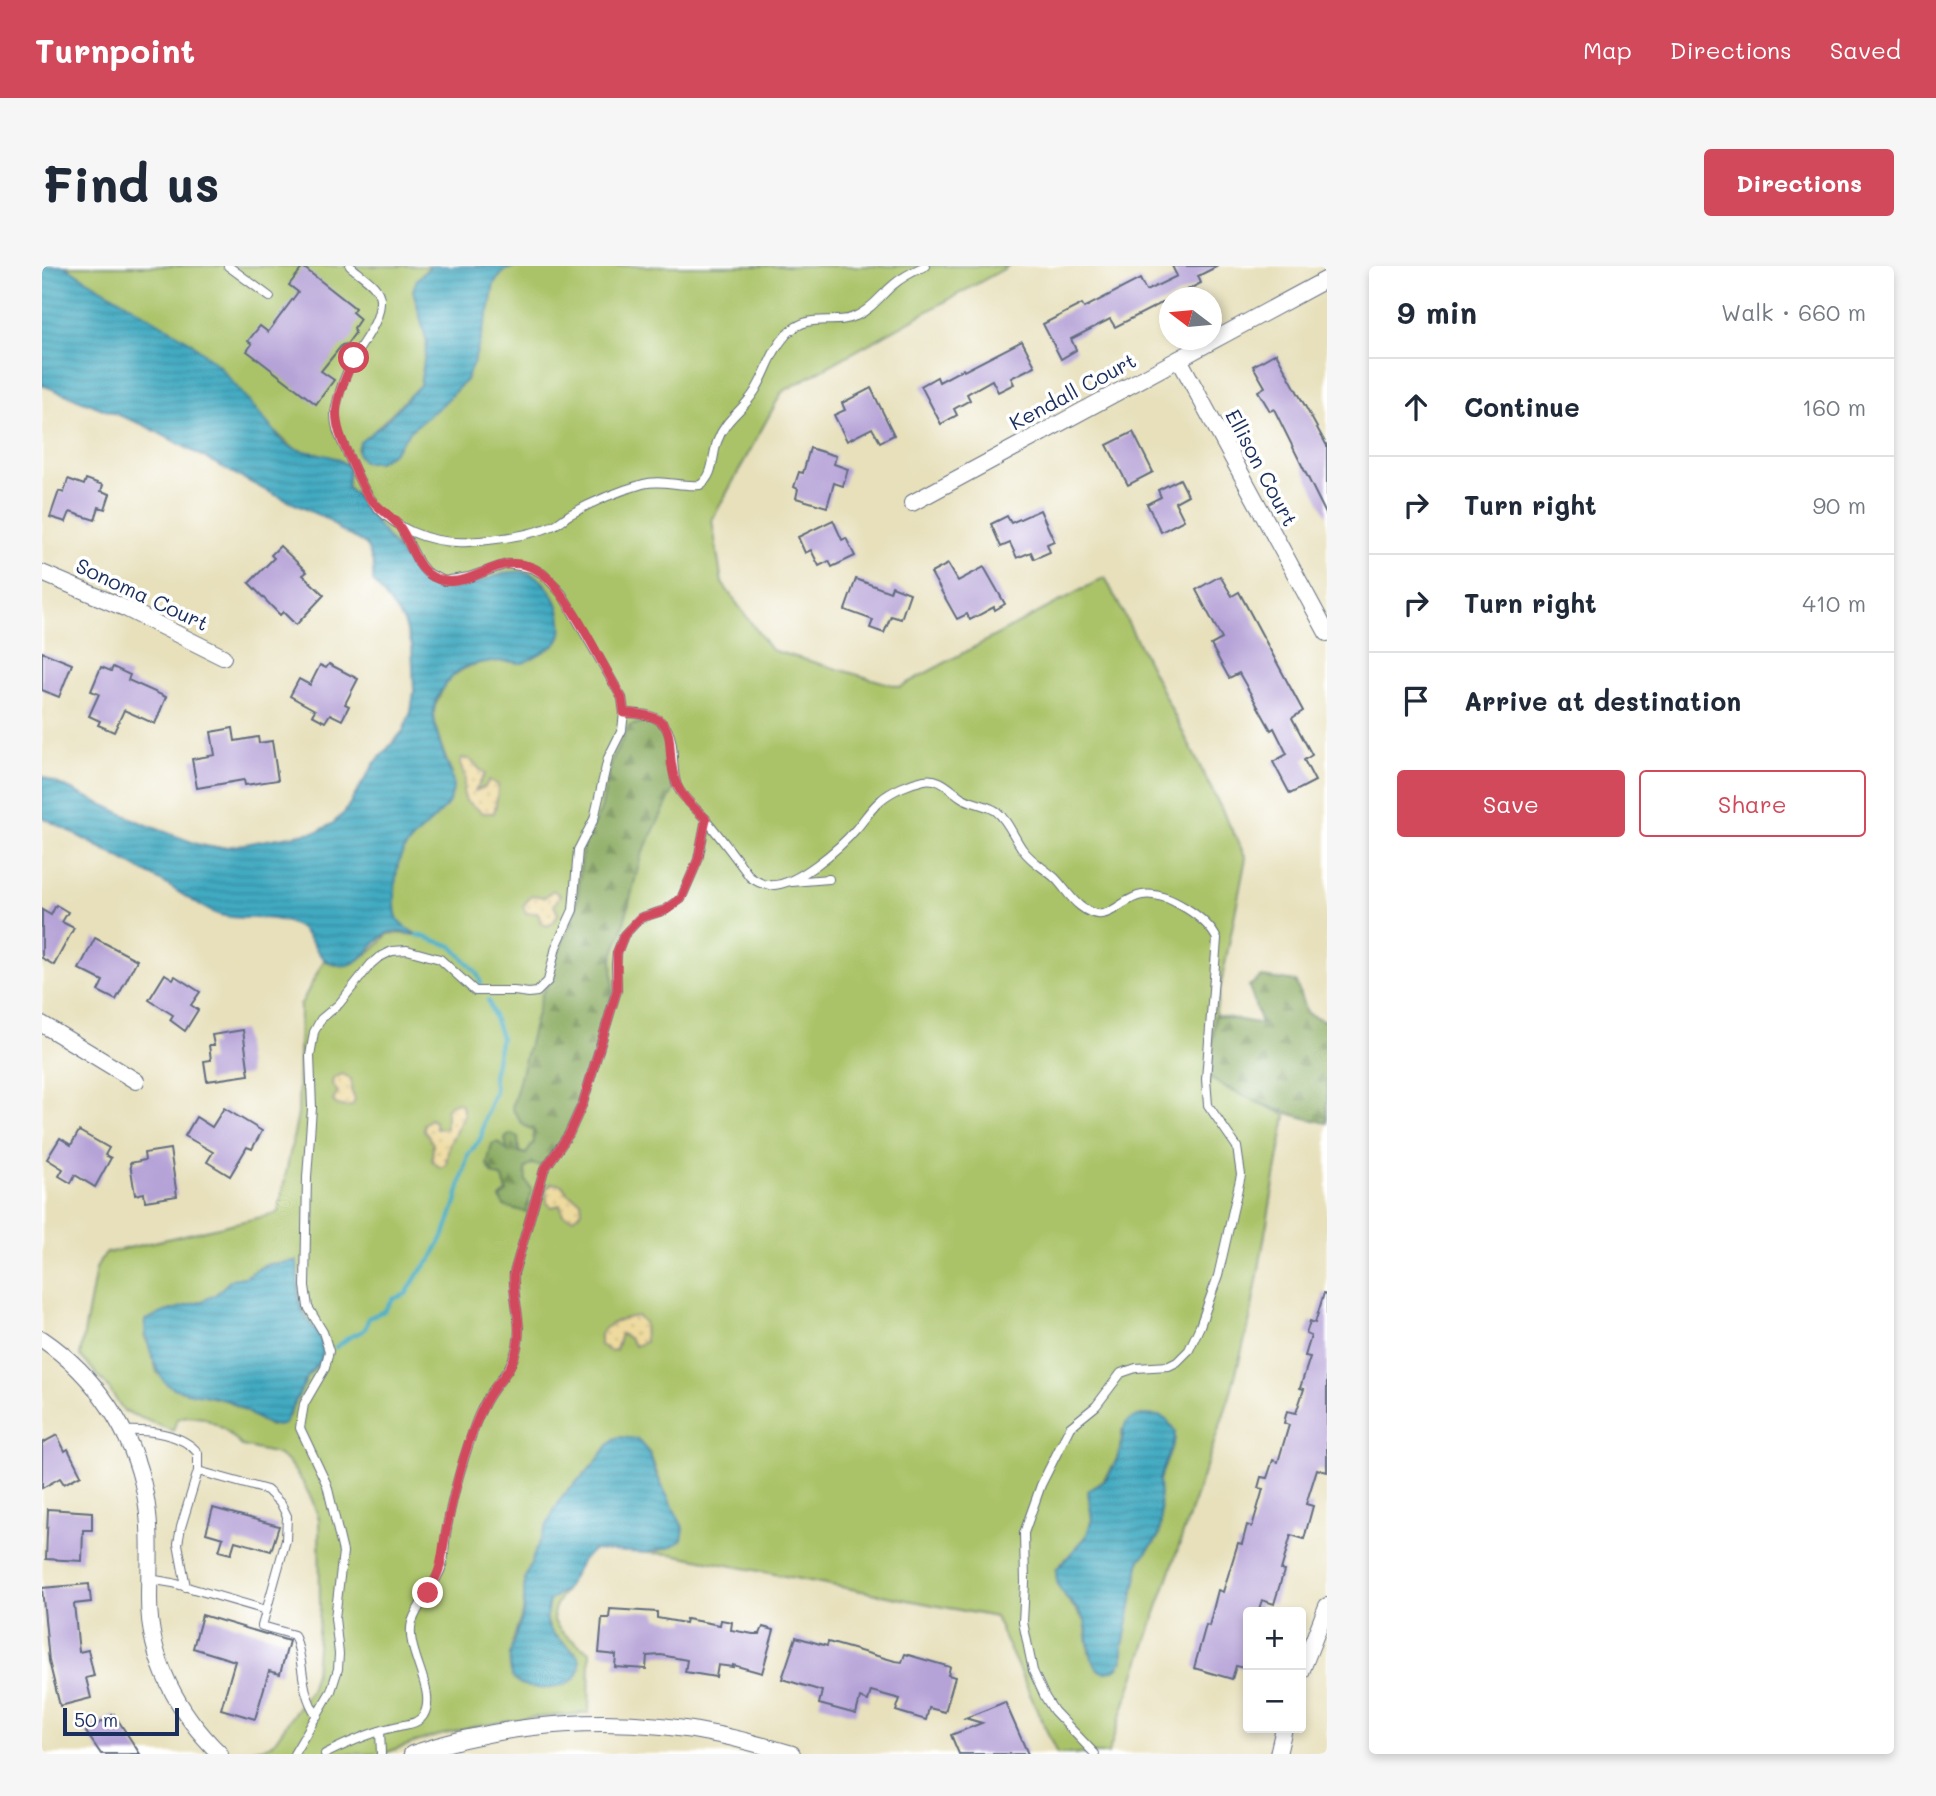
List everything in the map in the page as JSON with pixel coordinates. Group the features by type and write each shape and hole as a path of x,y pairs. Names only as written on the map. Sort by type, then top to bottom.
{"street":[{"name":"Kendall Court","path":"912,503 1327,279"},
{"name":"Ellison Court","path":"1179,359 1327,633"},
{"name":"Sonoma Court","path":"42,573 127,609 223,657"},
{"path":"42,1024 136,1081"},
{"path":"42,1339 89,1379 124,1431 137,1462 146,1495 151,1627 161,1667 185,1714 220,1754"},
{"path":"1302,1670 1327,1606"},
{"path":"412,1754 438,1745 519,1729 590,1724 673,1728 719,1735 792,1754"},
{"path":"1278,1754 1283,1733"}],"lane":[{"path":"228,266 270,297"},
{"path":"350,266 378,291 381,297 371,332 354,358 340,390 335,411 336,424 368,496 400,526 425,538 448,543 481,541 553,526 586,507 645,484 660,481 700,485 709,476 718,441 727,422 754,393 769,358 789,332 823,318 847,319 857,316 870,308 895,282 925,266"},
{"path":"293,1754 331,1691 338,1669 335,1618 343,1552 327,1485 300,1428 304,1404 325,1368 329,1351 323,1332 308,1307 304,1286 312,1108 310,1056 313,1032 371,964 392,951 415,951 440,959 475,991 528,993 537,992 543,987 548,981 556,947 573,910 578,850 594,819 608,758 622,730 624,713 622,698 562,594 543,574 532,568 507,564 469,577 444,581 426,572 410,549 400,526"},
{"path":"624,713 656,718 667,727 673,774 678,787 750,877 770,886 829,879"},
{"path":"782,884 802,874 826,856 852,833 882,798 925,780 943,783 966,800 996,811 1031,860 1054,877 1086,910 1109,913 1131,899 1151,894 1199,916 1208,924 1217,939 1206,1079 1208,1105 1237,1147 1241,1175 1218,1276 1189,1350 1169,1366 1136,1368 1121,1373 1096,1406 1070,1427 1041,1485 1024,1533 1026,1583 1023,1622 1033,1671 1054,1711 1096,1754"},
{"path":"325,1754 348,1742 417,1722 425,1712 424,1682 411,1645 412,1623 418,1608 438,1577 443,1562 446,1534 473,1430 486,1400 508,1372 514,1359 520,1326 513,1286 514,1273 541,1178 575,1123 592,1076 617,990 617,953 624,935 640,918 673,906 681,899 698,860 706,819"},
{"path":"124,1431 148,1430 192,1446 198,1453 198,1471 178,1544 186,1587"},
{"path":"198,1471 267,1490 281,1504 288,1528 262,1626 293,1635 298,1644 306,1698 317,1716"},
{"path":"149,1579 266,1610"},
{"path":"380,1731 381,1754"}],"green space":[{"path":"64,266 431,266 413,290 427,342 420,385 357,448 357,453 378,462 393,453 410,431 466,380 490,307 494,283 505,270 518,266 1009,266 782,392 712,520 722,583 771,650 900,687 1105,577 1246,858 1215,1015 1210,1078 1286,1115 1250,1320 1229,1399 1108,1754 1057,1754 995,1617 671,1554 646,1553 661,1550 664,1492 650,1454 608,1445 596,1462 564,1495 525,1584 523,1612 512,1642 574,1651 555,1636 547,1619 549,1601 566,1589 556,1605 553,1617 565,1635 590,1652 589,1713 529,1718 473,1727 425,1739 382,1754 236,1754 269,1746 274,1742 310,1690 315,1672 320,1607 319,1519 302,1481 288,1462 277,1454 242,1446 224,1429 204,1418 187,1416 177,1419 173,1431 124,1411 105,1383 80,1356 96,1269 107,1253 278,1213 298,1114 300,1006 324,960 334,965 363,956 388,934 415,935 395,917 395,869 402,851 411,841 452,774 436,727 436,704 445,685 453,676 473,665 497,661 522,663 544,585 529,574 448,591 435,588 423,580 400,557 360,499 347,487 349,468 326,455 295,450 268,425 90,282","holes":["297,1262 299,1300 307,1321 320,1337 321,1360 308,1376 288,1417 270,1426 228,1401 178,1389 157,1373 144,1336 165,1312 215,1295 232,1279 245,1277 265,1264","1142,1415 1159,1416 1175,1439 1159,1481 1159,1536 1140,1560 1123,1646 1123,1661 1089,1653 1085,1621 1066,1598 1056,1570 1086,1537 1092,1519 1088,1492 1114,1465 1120,1450 1122,1430"]},
{"path":"643,722 654,725 666,738 674,789 641,856 622,931 612,958 613,991 587,1081 566,1133 542,1166 531,1164 525,1169 526,1181 532,1191 526,1212 504,1206 500,1198 507,1192 503,1178 493,1174 487,1165 492,1144 497,1142 507,1150 505,1138 511,1134 518,1137 519,1152 526,1154 534,1142 533,1130 522,1124 512,1108 542,994 553,976 556,958 576,911 583,845 601,810 612,760 629,726"},
{"path":"1262,977 1296,982 1306,1013 1327,1022 1327,1123 1267,1106 1210,1078 1215,1015 1261,1024 1249,986"}],"sand":[{"path":"462,758 469,759 485,774 475,791 485,787 489,780 498,785 494,813 483,813 466,801 463,792 465,778 460,763"},
{"path":"553,890 560,895 554,905 558,914 553,923 547,926 541,923 538,913 526,913 523,906 532,895 545,897"},
{"path":"343,1074 351,1079 351,1090 355,1099 353,1105 347,1107 337,1105 333,1101 338,1092 332,1085 333,1078"},
{"path":"457,1102 462,1105 464,1115 449,1145 446,1165 440,1168 432,1160 433,1144 424,1130 424,1124 430,1119 435,1122 436,1129 446,1128 446,1110"},
{"path":"552,1183 562,1185 568,1194 581,1201 582,1211 573,1218 563,1215 560,1205 552,1207 547,1203 546,1189"},
{"path":"637,1316 644,1322 645,1342 635,1346 629,1338 621,1334 616,1350 610,1351 600,1345 600,1334 607,1326 621,1319"}],"water":[{"path":"42,266 64,266 188,340 219,366 285,444 301,451 327,455 342,462 349,468 347,487 360,499 419,578 436,588 454,589 508,573 525,572 541,580 555,599 561,626 560,637 556,643 522,663 491,661 463,668 449,680 436,701 434,721 453,788 445,808 404,850 397,867 396,879 395,909 398,919 418,935 391,932 353,963 334,964 322,957 298,927 269,918 230,917 214,913 42,817 42,776 142,823 211,847 227,847 319,831 344,813 374,764 403,731 411,712 414,691 412,646 404,622 373,581 373,563 366,544 340,530 327,519 265,490 144,425 42,385"},
{"path":"431,266 518,266 505,270 494,283 490,307 466,380 443,404 410,431 393,453 378,462 363,462 357,453 360,442 383,424 420,385 427,342 413,290 417,279"},
{"path":"297,1261 302,1311 320,1337 323,1352 284,1424 271,1425 231,1402 182,1391 164,1381 152,1355 145,1320 200,1302 215,1295 232,1279 245,1277 265,1265"},
{"path":"1142,1415 1159,1416 1167,1420 1175,1431 1175,1439 1159,1480 1159,1536 1140,1560 1122,1660 1120,1666 1105,1672 1098,1669 1094,1663 1085,1621 1062,1593 1056,1570 1086,1537 1092,1519 1088,1491 1102,1482 1113,1468 1121,1448 1126,1423"},
{"path":"620,1437 637,1439 650,1454 656,1474 684,1529 682,1540 671,1547 646,1553 593,1550 582,1560 566,1589 549,1601 547,1613 547,1622 554,1635 580,1659 577,1674 568,1683 551,1688 523,1685 512,1675 510,1660 523,1613 525,1580 533,1557 560,1501 609,1445"}],"building":[{"path":"1172,266 1218,266 1198,276 1201,283 1193,287 1159,287 1159,304 1115,327 1110,319 1071,339 1076,350 1061,359 1043,324 1082,304 1084,308 1140,279 1146,291 1177,276"},
{"path":"303,267 355,308 352,312 360,319 347,344 342,345 321,371 334,380 316,404 247,351 252,344 248,341 260,326 268,332 298,292 289,285"},
{"path":"1022,341 1035,366 1011,378 1014,384 998,392 992,380 967,394 970,400 954,409 957,415 941,424 921,386 937,377 939,382 963,369 964,371"},
{"path":"1276,353 1327,446 1327,516 1274,409 1270,411 1258,391 1265,387 1253,366"},
{"path":"871,388 894,435 880,442 872,428 847,441 834,415 845,410 842,403"},
{"path":"1133,432 1153,472 1128,485 1107,445"},
{"path":"810,448 836,456 834,464 848,469 843,486 834,483 827,507 796,498 798,489 794,487 799,472 803,473"},
{"path":"68,479 84,485 86,479 103,485 101,491 110,494 105,509 99,507 95,520 70,512 66,522 50,517 59,491 64,493"},
{"path":"1180,479 1188,495 1175,502 1184,520 1161,532 1147,504 1161,497 1158,490"},
{"path":"1040,510 1054,541 1047,544 1050,552 1034,559 1031,552 1017,558 1010,543 1001,547 991,524 1007,516 1011,523"},
{"path":"833,520 842,540 846,538 855,556 832,567 829,561 819,566 811,550 805,553 798,537"},
{"path":"280,546 307,572 303,575 324,595 296,625 283,612 280,615 249,583 274,558 271,555"},
{"path":"948,564 958,581 984,567 1005,604 970,620 967,614 957,619 931,573"},
{"path":"1220,576 1232,596 1239,592 1303,711 1292,718 1312,755 1304,760 1315,781 1290,794 1273,762 1287,754 1274,728 1271,730 1239,673 1229,678 1211,645 1222,639 1196,590"},
{"path":"856,579 890,592 892,586 910,593 901,619 891,616 884,633 870,628 873,620 845,610"},
{"path":"42,652 72,664 59,697 42,690"},
{"path":"329,664 358,679 345,704 349,706 342,720 330,714 325,722 312,715 315,710 290,696 299,679 310,685 320,665 326,668"},
{"path":"101,667 111,671 113,667 130,675 128,680 166,697 155,724 124,710 114,732 98,725 100,721 89,716 99,694 91,691"},
{"path":"233,728 235,741 258,737 259,743 272,741 278,780 245,785 244,780 197,788 192,759 215,755 211,732"},
{"path":"56,905 68,912 62,922 74,928 54,965 42,958 42,910 51,915"},
{"path":"95,938 137,960 116,1000 98,991 103,981 79,969"},
{"path":"165,974 173,979 175,976 200,992 191,1005 198,1010 185,1031 170,1020 173,1015 149,1000"},
{"path":"243,1030 249,1075 207,1081 204,1061 211,1060 209,1045 214,1045 212,1035"},
{"path":"224,1108 262,1131 252,1149 247,1147 230,1176 207,1162 213,1152 185,1136 196,1117 212,1127"},
{"path":"79,1131 109,1148 105,1155 111,1158 95,1187 75,1175 71,1183 59,1176 63,1169 47,1159 60,1138 71,1145"},
{"path":"170,1149 177,1196 145,1201 144,1193 135,1195 130,1163 145,1160 144,1153"},
{"path":"1324,1293 1327,1294 1327,1472 1317,1469 1306,1504 1313,1506 1304,1539 1291,1535 1274,1604 1262,1600 1260,1607 1243,1607 1243,1668 1236,1666 1232,1679 1194,1668 1218,1590 1223,1592 1238,1543 1242,1544 1247,1525 1252,1527 1263,1489 1258,1488 1261,1477 1267,1478 1273,1460 1278,1462 1289,1425 1284,1423 1287,1411 1296,1413 1304,1389 1300,1388 1310,1357 1305,1356 1311,1336 1306,1334 1310,1321 1315,1323"},
{"path":"57,1435 65,1451 68,1449 81,1475 64,1484 60,1478 42,1488 42,1443"},
{"path":"213,1508 279,1526 271,1551 235,1541 231,1554 219,1551 223,1538 206,1533"},
{"path":"48,1509 92,1512 92,1530 83,1530 82,1561 46,1559"},
{"path":"89,1584 91,1602 74,1604 79,1652 88,1650 94,1676 86,1678 91,1698 60,1706 49,1661 42,1588"},
{"path":"610,1609 657,1612 657,1618 685,1623 686,1619 720,1625 721,1620 732,1622 731,1630 753,1634 760,1634 763,1627 774,1630 762,1673 733,1665 718,1665 716,1677 685,1672 687,1660 661,1655 647,1656 646,1669 615,1667 616,1655 599,1653 602,1618 609,1618"},
{"path":"202,1615 289,1641 280,1674 269,1671 255,1719 221,1709 235,1661 193,1648"},
{"path":"796,1637 827,1646 828,1642 895,1661 902,1662 905,1654 950,1667 948,1675 955,1677 945,1712 929,1708 926,1720 896,1711 900,1699 871,1691 868,1701 860,1698 856,1714 819,1704 822,1691 782,1679"},
{"path":"1005,1702 1028,1754 959,1754 951,1735 982,1723 965,1718"},
{"path":"114,1714 140,1754 101,1754 86,1732"}],"waterway":[{"path":"418,935 452,946 477,973 481,983"},
{"path":"336,1347 363,1331 368,1318 384,1311 393,1299 406,1294 418,1274 431,1260 446,1231 468,1155 481,1138 495,1091 493,1076 501,1037 488,1000"}],"route":[{"path":"354,358 340,390 335,411 339,435 368,496 400,526 419,563 426,572 444,581 469,577 507,564 532,568 543,574 562,594 622,698 624,713 656,718 667,727 673,774 678,787 706,819 698,860 681,899 666,910 633,923 624,935 617,953 617,990 583,1103 569,1134 544,1170 514,1273 513,1286 520,1326 514,1359 508,1372 486,1400 473,1430 446,1534 443,1562 428,1593"}]}
